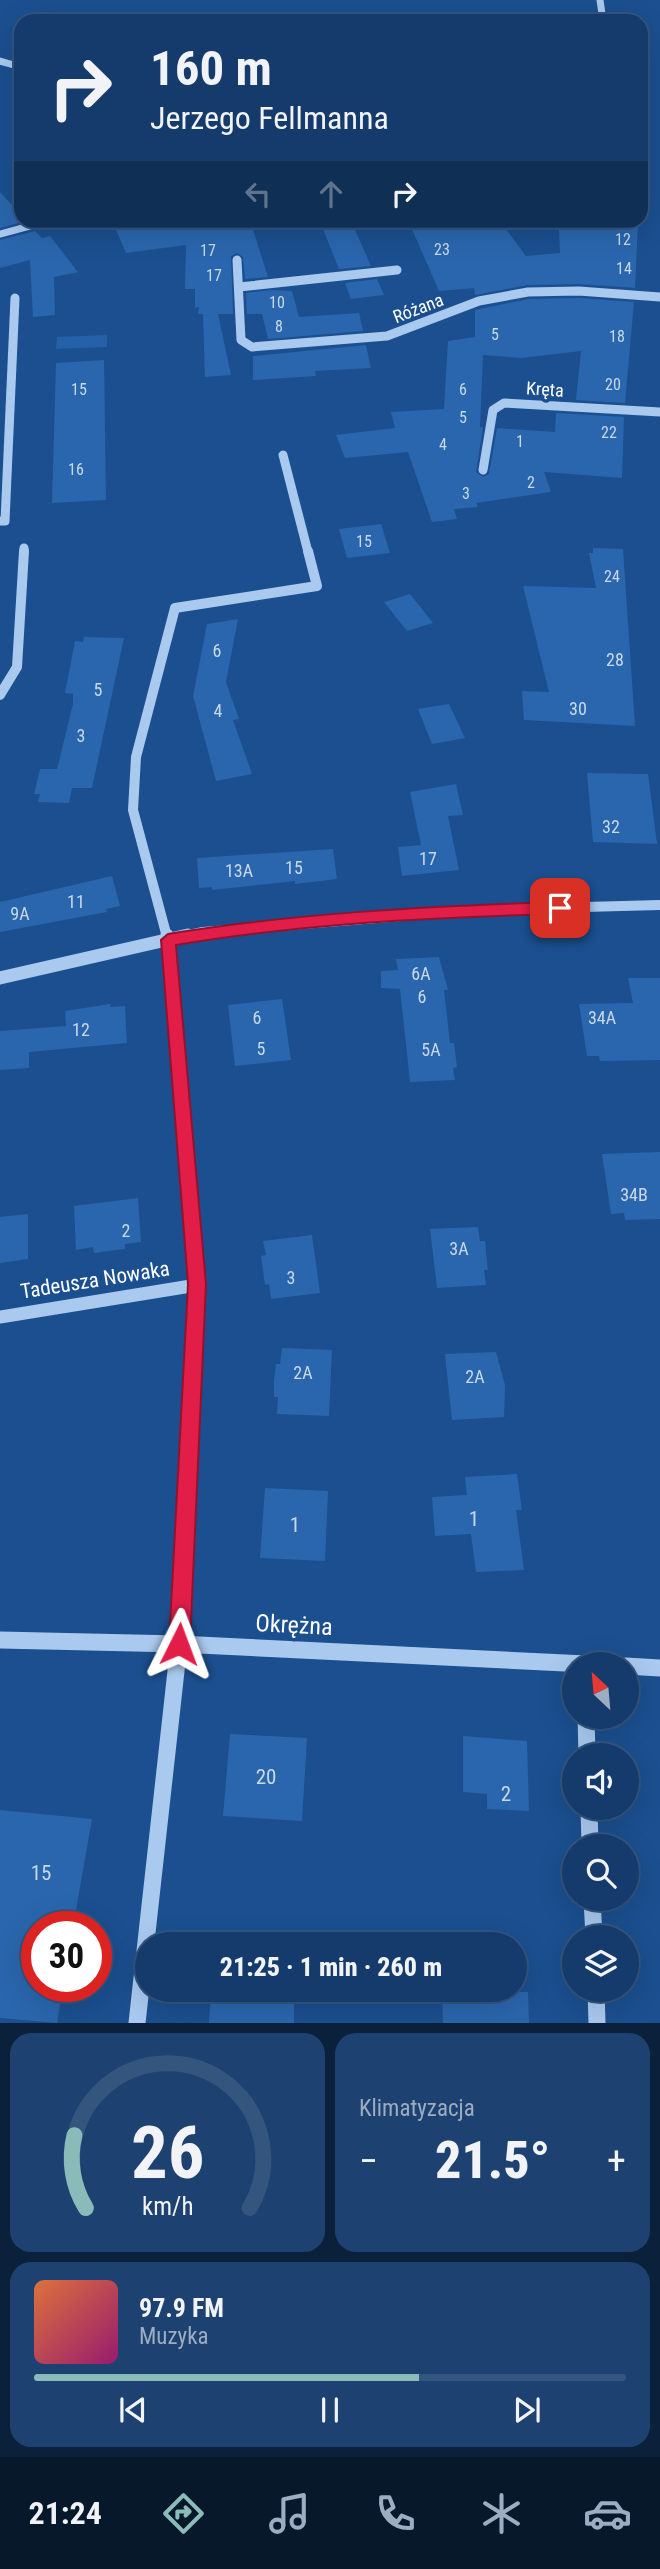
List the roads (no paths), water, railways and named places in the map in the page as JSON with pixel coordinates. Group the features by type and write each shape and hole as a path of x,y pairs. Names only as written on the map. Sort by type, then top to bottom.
{"street":[{"path":"0,234 22,228"},
{"name":"Różana","path":"237,260 241,340 252,347 387,336 479,302 528,292 579,291 660,297"},
{"path":"239,287 397,270"},
{"path":"0,521 5,520 4,430 15,298"},
{"name":"Kręta","path":"483,470 493,410 504,403 659,412"},
{"path":"137,2023 179,1644 197,1284 168,940 133,810 136,757 174,608 317,586 283,455"},
{"path":"0,695 17,667 24,548"},
{"path":"0,978 202,932 475,910 660,905"},
{"name":"Tadeusza Nowaka","path":"0,1317 197,1284"},
{"name":"Okrężna","path":"0,1640 179,1644 562,1663"},
{"path":"639,1667 660,1668"},
{"path":"596,2002 597,2023"}]}
